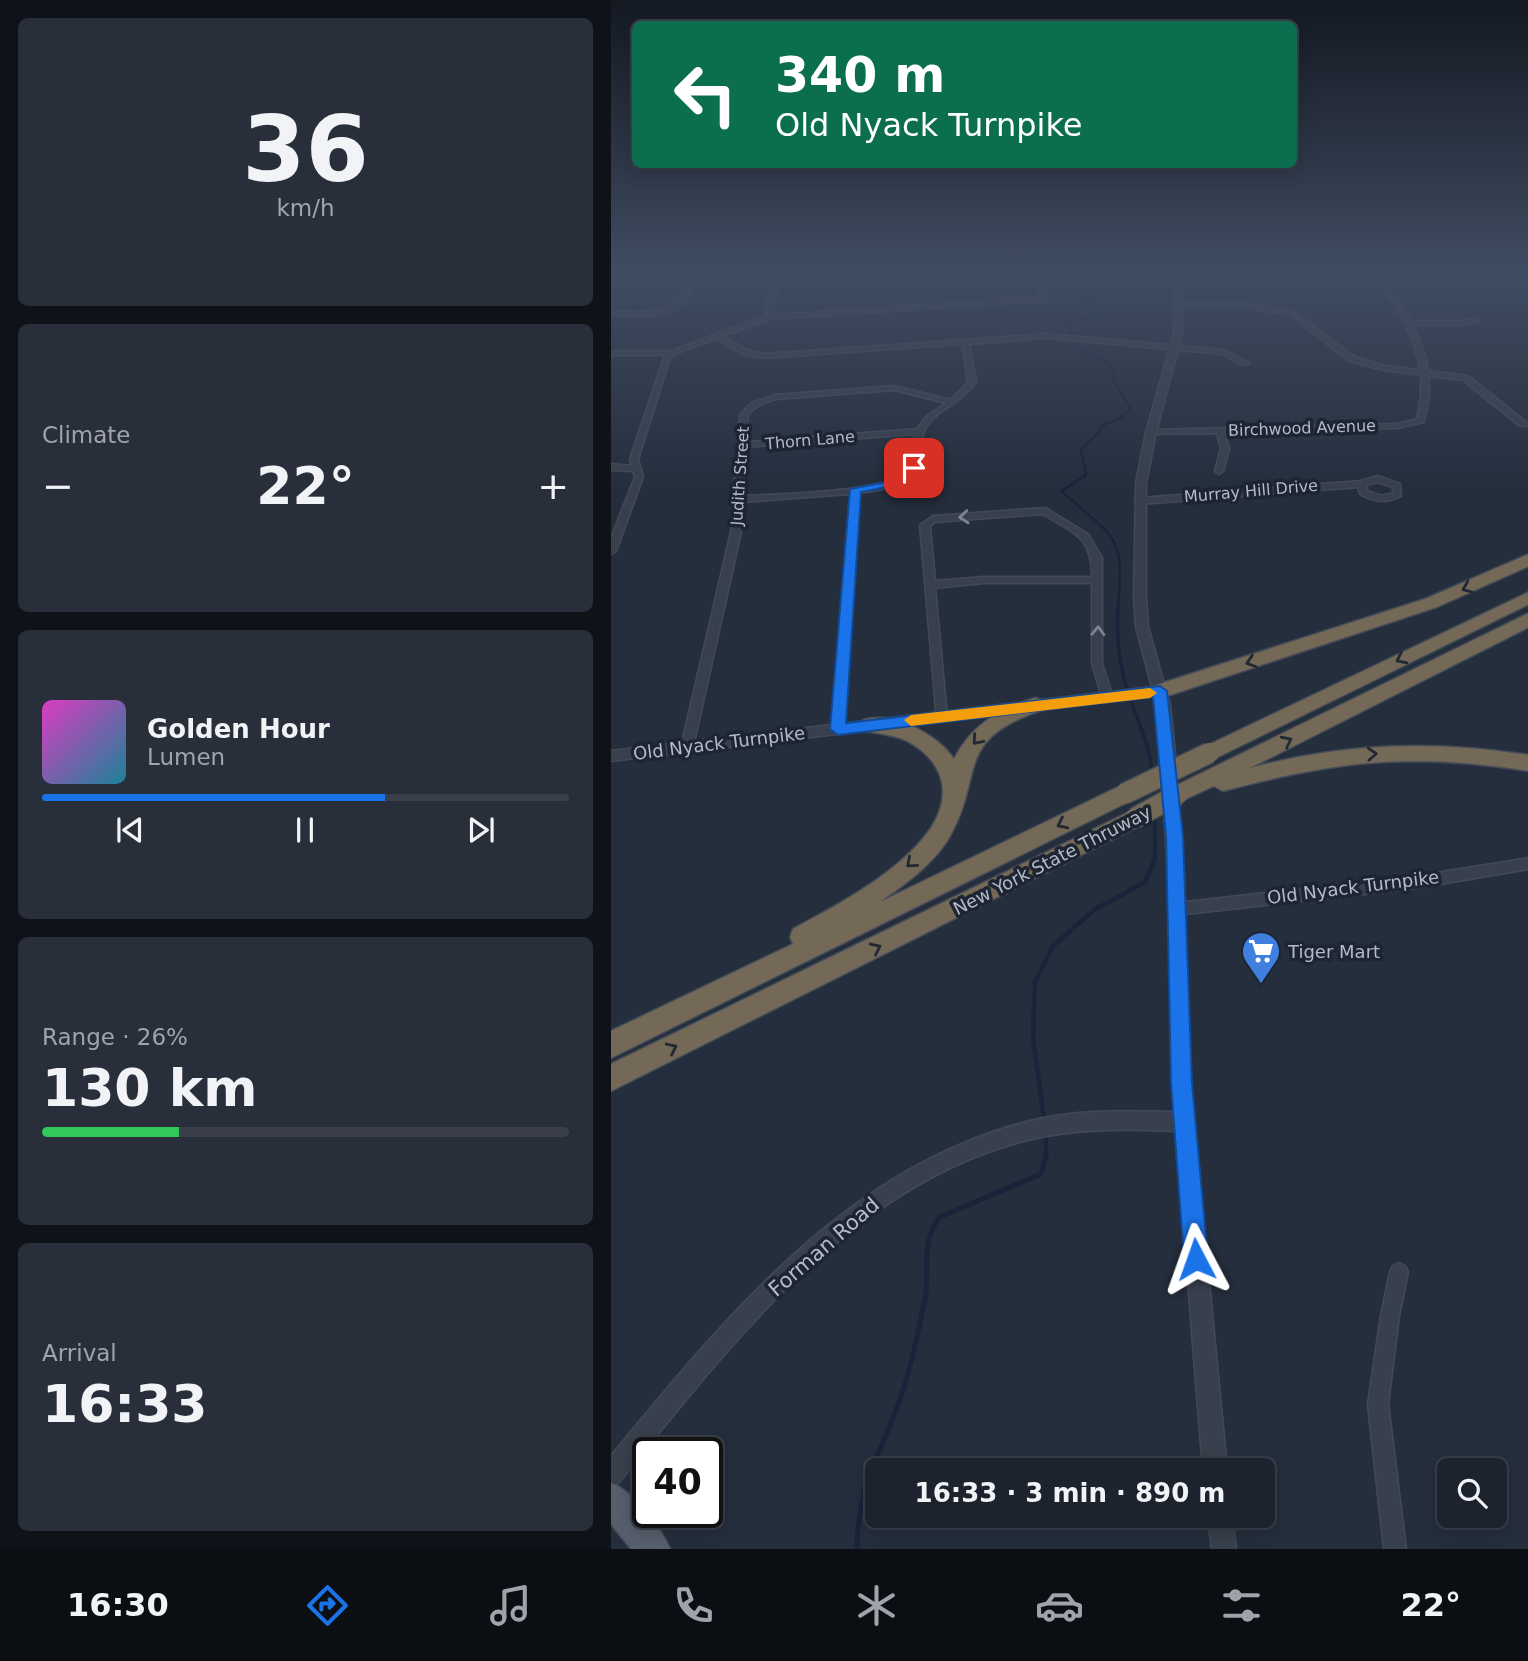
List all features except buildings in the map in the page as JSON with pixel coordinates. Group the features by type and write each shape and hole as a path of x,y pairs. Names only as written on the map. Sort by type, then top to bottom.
{"highway":[{"path":"1160,691 1431,603 1528,559"},
{"name":"New York State Thruway","path":"611,1044 1528,597"},
{"path":"1229,776 1528,619"},
{"path":"611,1044 853,906 926,850 943,829 952,809 962,762 972,745 1003,718 1035,705"},
{"path":"870,725 908,733 936,751 952,777 952,809"},
{"path":"1229,776 1375,754 1454,754 1528,763"},
{"name":"New York State Thruway","path":"611,1078 1177,795 1229,776"}],"main road":[{"path":"611,1499 653,1549"}],"street":[{"path":"611,353 671,353 701,342"},
{"path":"729,342 745,352 764,356 948,342"},
{"path":"739,499 893,484 911,475 920,431 929,419 971,382 965,342"},
{"path":"1122,342 1225,352 1245,363"},
{"path":"1175,342 1151,432 1140,501 1142,626 1160,691 1173,822 1185,1122 1214,1458"},
{"path":"1330,342 1352,359 1384,368 1465,378 1475,383 1523,424"},
{"path":"1417,342 1427,373"},
{"path":"611,551 639,477 634,459 667,357 671,353"},
{"name":"Birchwood Avenue","path":"1151,432 1411,424 1421,420 1427,373"},
{"name":"Judith Street","path":"687,747 736,531 742,445 748,409 763,400 776,397 894,388 951,402"},
{"path":"1219,471 1225,449 1221,430"},
{"name":"Thorn Lane","path":"742,445 920,431"},
{"path":"611,467 638,469"},
{"name":"Murray Hill Drive","path":"1140,501 1362,484"},
{"path":"838,729 855,489"},
{"path":"941,717 925,525 927,521 1039,510 1055,514 1085,536 1097,558 1097,663 1114,697"},
{"path":"930,585 983,580 1096,580"},
{"name":"Old Nyack Turnpike","path":"611,756 1160,691"},
{"name":"Old Nyack Turnpike","path":"1177,909 1417,882 1457,873 1528,863"},
{"name":"Forman Road","path":"611,1474 732,1332 844,1223 889,1190 934,1165 981,1145 1027,1131 1107,1121 1185,1122"},
{"path":"1395,1549 1378,1404 1399,1272"},
{"path":"1221,1528 1223,1549"}],"waterway":[{"path":"1077,342 1086,354 1109,363 1114,371 1113,380 1131,409 1119,418"},
{"path":"1118,607 1119,563 1112,538 1062,491 1086,475 1081,449 1099,433 1101,426 1123,417"},
{"path":"1118,607 1122,672 1146,742 1152,773"},
{"path":"1044,1119 1033,1037 1035,982 1053,946 1094,910 1145,882 1155,859 1155,815"},
{"path":"1046,1134 1046,1155"},
{"path":"857,1549 858,1525 867,1483 897,1408 913,1356 926,1292 927,1248 933,1227 940,1217 1041,1174 1046,1155"}],"slow traffic":[{"path":"911,720 1150,693"}],"place":[{"name":"Tiger Mart","path":"1261,985"}],"route":[{"path":"914,468 911,475 893,484 855,489 854,539 838,729 1160,691 1166,731 1174,836 1181,1083 1196,1259"}]}
